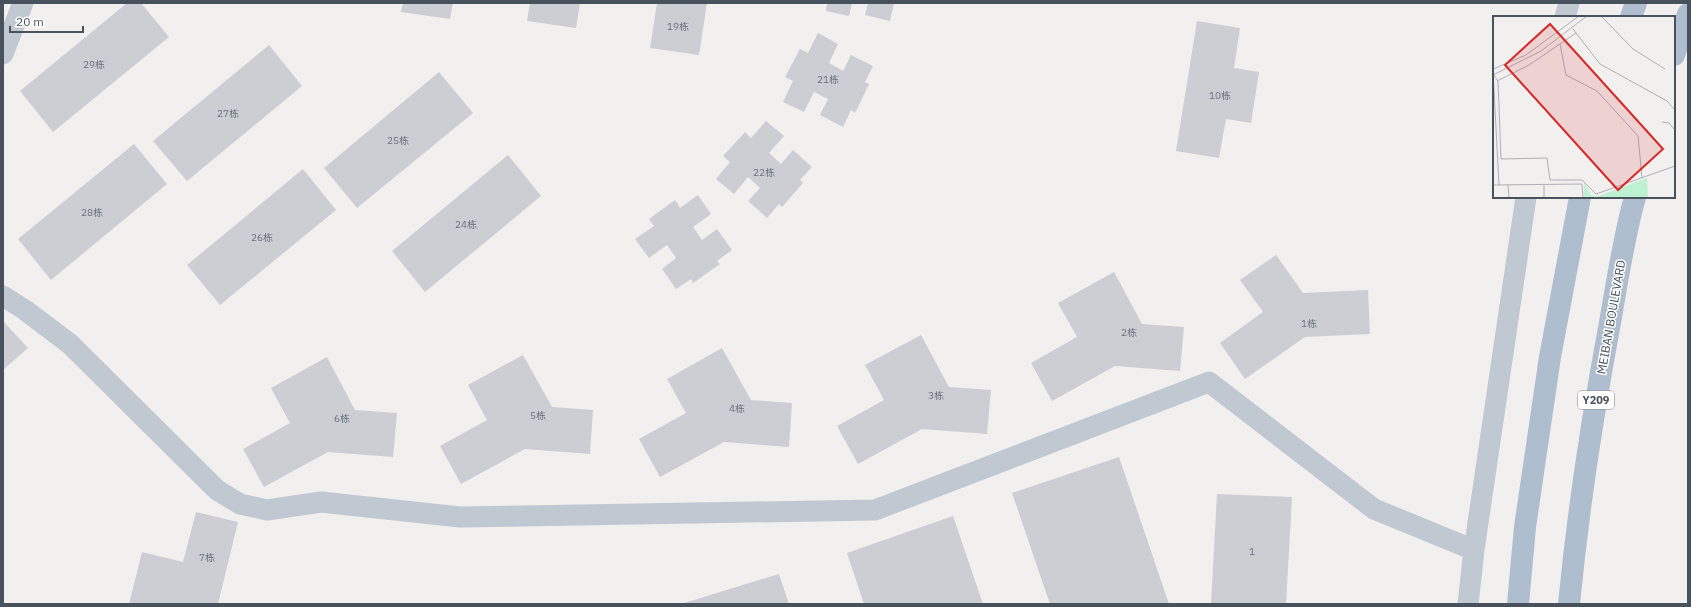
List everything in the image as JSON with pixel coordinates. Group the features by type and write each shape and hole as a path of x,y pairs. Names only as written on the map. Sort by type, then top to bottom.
{"main road":[{"path":"1631,16 1636,3"},
{"path":"1675,52 1688,14"},
{"path":"1518,604 1525,527 1549,364 1580,198"},
{"name":"MEIBAN BOULEVARD","path":"1569,604 1575,538 1600,375 1628,224 1635,198"}],"street":[{"path":"3,54 23,3"},
{"path":"1565,16 1569,3"},
{"path":"1468,604 1474,550 1526,198"},
{"path":"3,296 25,310 70,344 217,490 240,504 268,510 321,502 460,517 875,510 1209,382 1374,509 1474,550"}],"building":[{"path":"127,3 141,3 169,37 53,132 20,91"},
{"path":"403,3 453,3 450,19 401,12"},
{"path":"530,3 580,3 576,28 527,21"},
{"path":"657,3 707,3 699,55 650,48"},
{"path":"827,3 852,3 849,16 826,11"},
{"path":"868,3 894,3 890,21 865,15"},
{"path":"1197,21 1240,28 1234,68 1259,72 1251,123 1226,119 1219,158 1176,151"},
{"path":"818,33 838,44 829,63 843,71 851,55 873,66 865,82 869,84 855,113 851,110 843,127 820,115 828,99 814,92 804,112 783,102 793,81 785,77 800,49 808,53"},
{"path":"269,45 302,86 187,181 153,141"},
{"path":"439,72 473,113 357,208 324,168"},
{"path":"766,121 784,136 769,153 781,164 793,150 812,167 800,180 803,183 782,207 779,204 767,218 748,201 760,188 748,177 734,194 716,179 730,162 723,156 745,132 751,138"},
{"path":"134,144 167,184 51,280 18,239"},
{"path":"508,155 541,196 425,292 392,251"},
{"path":"303,169 336,210 220,305 187,265"},
{"path":"698,195 711,214 693,227 702,240 717,229 732,250 717,261 720,264 693,283 691,279 676,289 662,269 676,258 667,245 649,258 635,239 654,226 649,219 675,200 680,208"},
{"path":"1276,255 1303,293 1368,290 1370,334 1305,337 1245,379 1220,343 1263,312 1240,280"},
{"path":"1114,272 1142,324 1184,327 1180,371 1115,366 1052,401 1031,363 1077,337 1058,303"},
{"path":"3,321 28,348 3,370"},
{"path":"921,335 949,387 991,390 987,434 922,429 858,464 837,426 884,400 865,365"},
{"path":"722,348 751,400 792,403 789,447 724,442 660,477 639,439 686,413 667,379"},
{"path":"523,355 552,407 593,410 590,454 525,449 461,484 440,446 487,420 468,385"},
{"path":"327,357 355,410 397,413 393,457 328,452 264,487 243,449 290,423 271,388"},
{"path":"1119,457 1169,604 1050,604 1012,493"},
{"path":"1217,494 1292,497 1286,604 1211,604"},
{"path":"196,512 238,522 218,604 129,604 142,552 183,562"},
{"path":"953,516 983,604 864,604 847,553"},
{"path":"779,574 789,604 681,604"}]}
